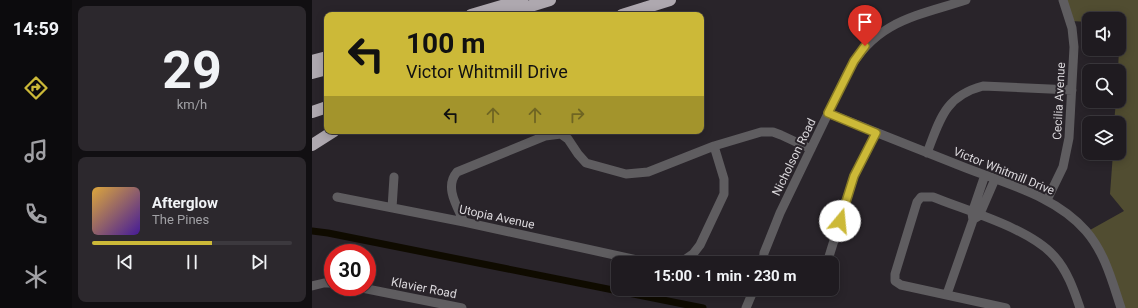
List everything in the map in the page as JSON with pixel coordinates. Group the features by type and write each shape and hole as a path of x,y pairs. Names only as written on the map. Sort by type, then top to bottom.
{"highway":[{"path":"481,12 522,0"},
{"path":"511,12 550,0"},
{"path":"632,12 670,0"},
{"path":"312,61 324,58"},
{"path":"312,73 324,70"},
{"path":"312,112 324,108"},
{"path":"312,145 329,134"}],"street":[{"name":"Nicholson Road","path":"763,256 783,207 828,113 854,61 865,46 877,34 899,22 966,0"},
{"name":"Cecilia Avenue","path":"1047,200 1063,167 1067,155 1072,90 1073,34 1063,0"},
{"path":"927,153 938,123 949,105 956,98 971,89 983,86 1072,90"},
{"name":"Victor Whitmill Drive","path":"828,113 1047,200 1071,216 1087,232 1097,246 1107,266 1121,308"},
{"path":"464,222 450,186 452,177 457,172 545,136 560,134 568,139 586,163 626,174 648,172 714,146 766,131 781,135 811,149"},
{"path":"829,256 853,180 876,133"},
{"path":"689,256 700,245 724,194 724,179 714,146"},
{"path":"947,294 975,216 984,175"},
{"path":"392,208 394,177"},
{"path":"975,216 995,179"},
{"path":"1006,308 901,285 895,281 894,274 917,202 922,197 933,197 975,216 1019,231 1050,252 1069,280 1080,308"},
{"name":"Utopia Avenue","path":"337,198 464,222 619,256"},
{"path":"312,286 324,284"},
{"name":"Klavier Road","path":"376,291 462,308"},
{"path":"746,308 747,296"},
{"path":"746,308 751,296"}],"shaded area":[{"path":"1066,0 1138,0 1138,308 1121,308 1090,230 1124,211 1110,194 1112,160 1126,160 1126,116 1115,116 1115,108 1126,108 1126,64 1118,64 1119,56 1126,56 1126,12 1082,12 1082,22 1071,21"}],"waterway":[{"path":"312,231 703,308"}],"route":[{"path":"840,221 854,176 876,133 828,113 854,61 865,46"}]}
